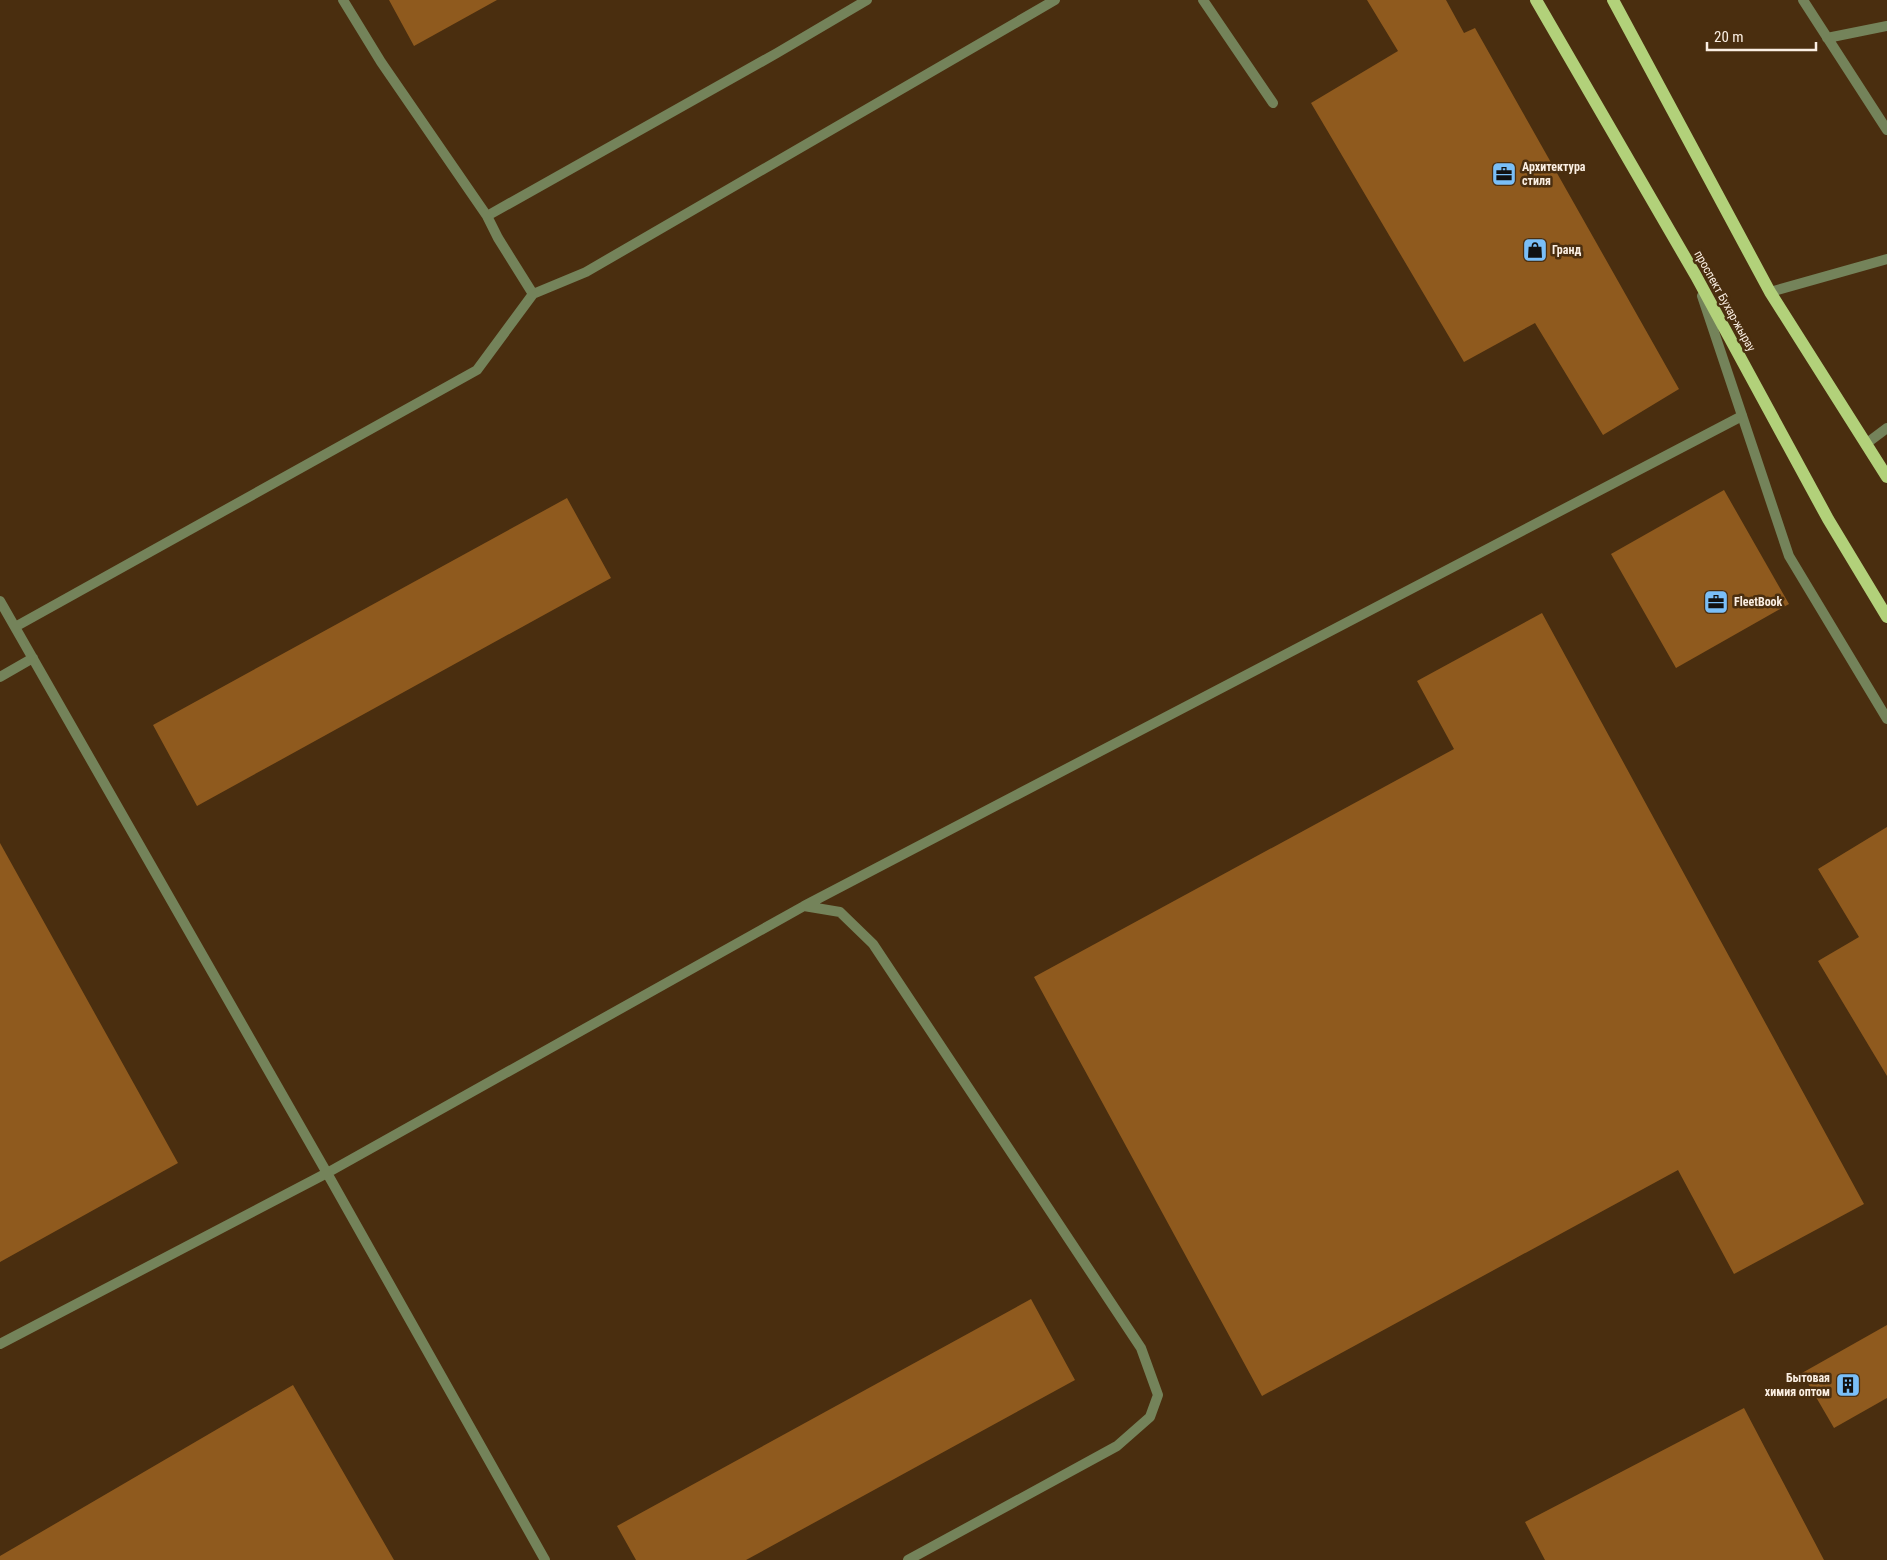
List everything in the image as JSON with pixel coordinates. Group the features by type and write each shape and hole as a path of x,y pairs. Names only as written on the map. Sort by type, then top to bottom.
{"main road":[{"name":"проспект Бухар-жырау","path":"1536,0 1696,276 1828,519 1887,617"},
{"path":"1613,0 1770,292 1867,443 1887,478"}],"street":[{"path":"344,0 381,62 487,216 503,247 533,294"},
{"path":"487,216 777,53 867,0"},
{"path":"15,627 477,370 533,294 586,272 1054,0"},
{"path":"1203,0 1272,103"},
{"path":"1803,0 1887,130"},
{"path":"1827,38 1887,26"},
{"path":"1770,292 1887,259"},
{"path":"1696,276 1789,556 1887,719"},
{"path":"0,1344 327,1173 804,906 1742,416"},
{"path":"1867,443 1887,428"},
{"path":"0,601 327,1173 545,1560"},
{"path":"0,677 33,658"},
{"path":"804,906 840,912 873,944 1141,1348 1158,1395 1150,1417 1117,1446 908,1560"}],"building":[{"path":"389,0 497,0 414,46"},
{"path":"1367,0 1446,0 1464,33 1475,28 1679,389 1603,435 1535,323 1464,362 1311,103 1398,51"},
{"path":"1724,490 1789,604 1676,668 1611,554"},
{"path":"567,498 611,578 197,806 153,725"},
{"path":"1542,613 1864,1204 1734,1274 1678,1170 1262,1396 1034,977 1454,749 1417,681"},
{"path":"1887,827 1887,1076 1818,961 1859,937 1818,869"},
{"path":"0,843 178,1163 0,1262"},
{"path":"1031,1299 1075,1380 746,1560 636,1560 617,1526"},
{"name":"Бытовая химия оптом","path":"1887,1325 1887,1398 1834,1428 1802,1373"},
{"path":"293,1385 394,1560 0,1560 0,1556"},
{"path":"1744,1408 1824,1560 1545,1560 1525,1522"}],"place":[{"name":"Архитектура стиля","path":"1504,174"},
{"name":"Гранд","path":"1535,250"},
{"name":"FleetBook","path":"1716,602"},
{"name":"Бытовая химия оптом","path":"1848,1385"}]}
